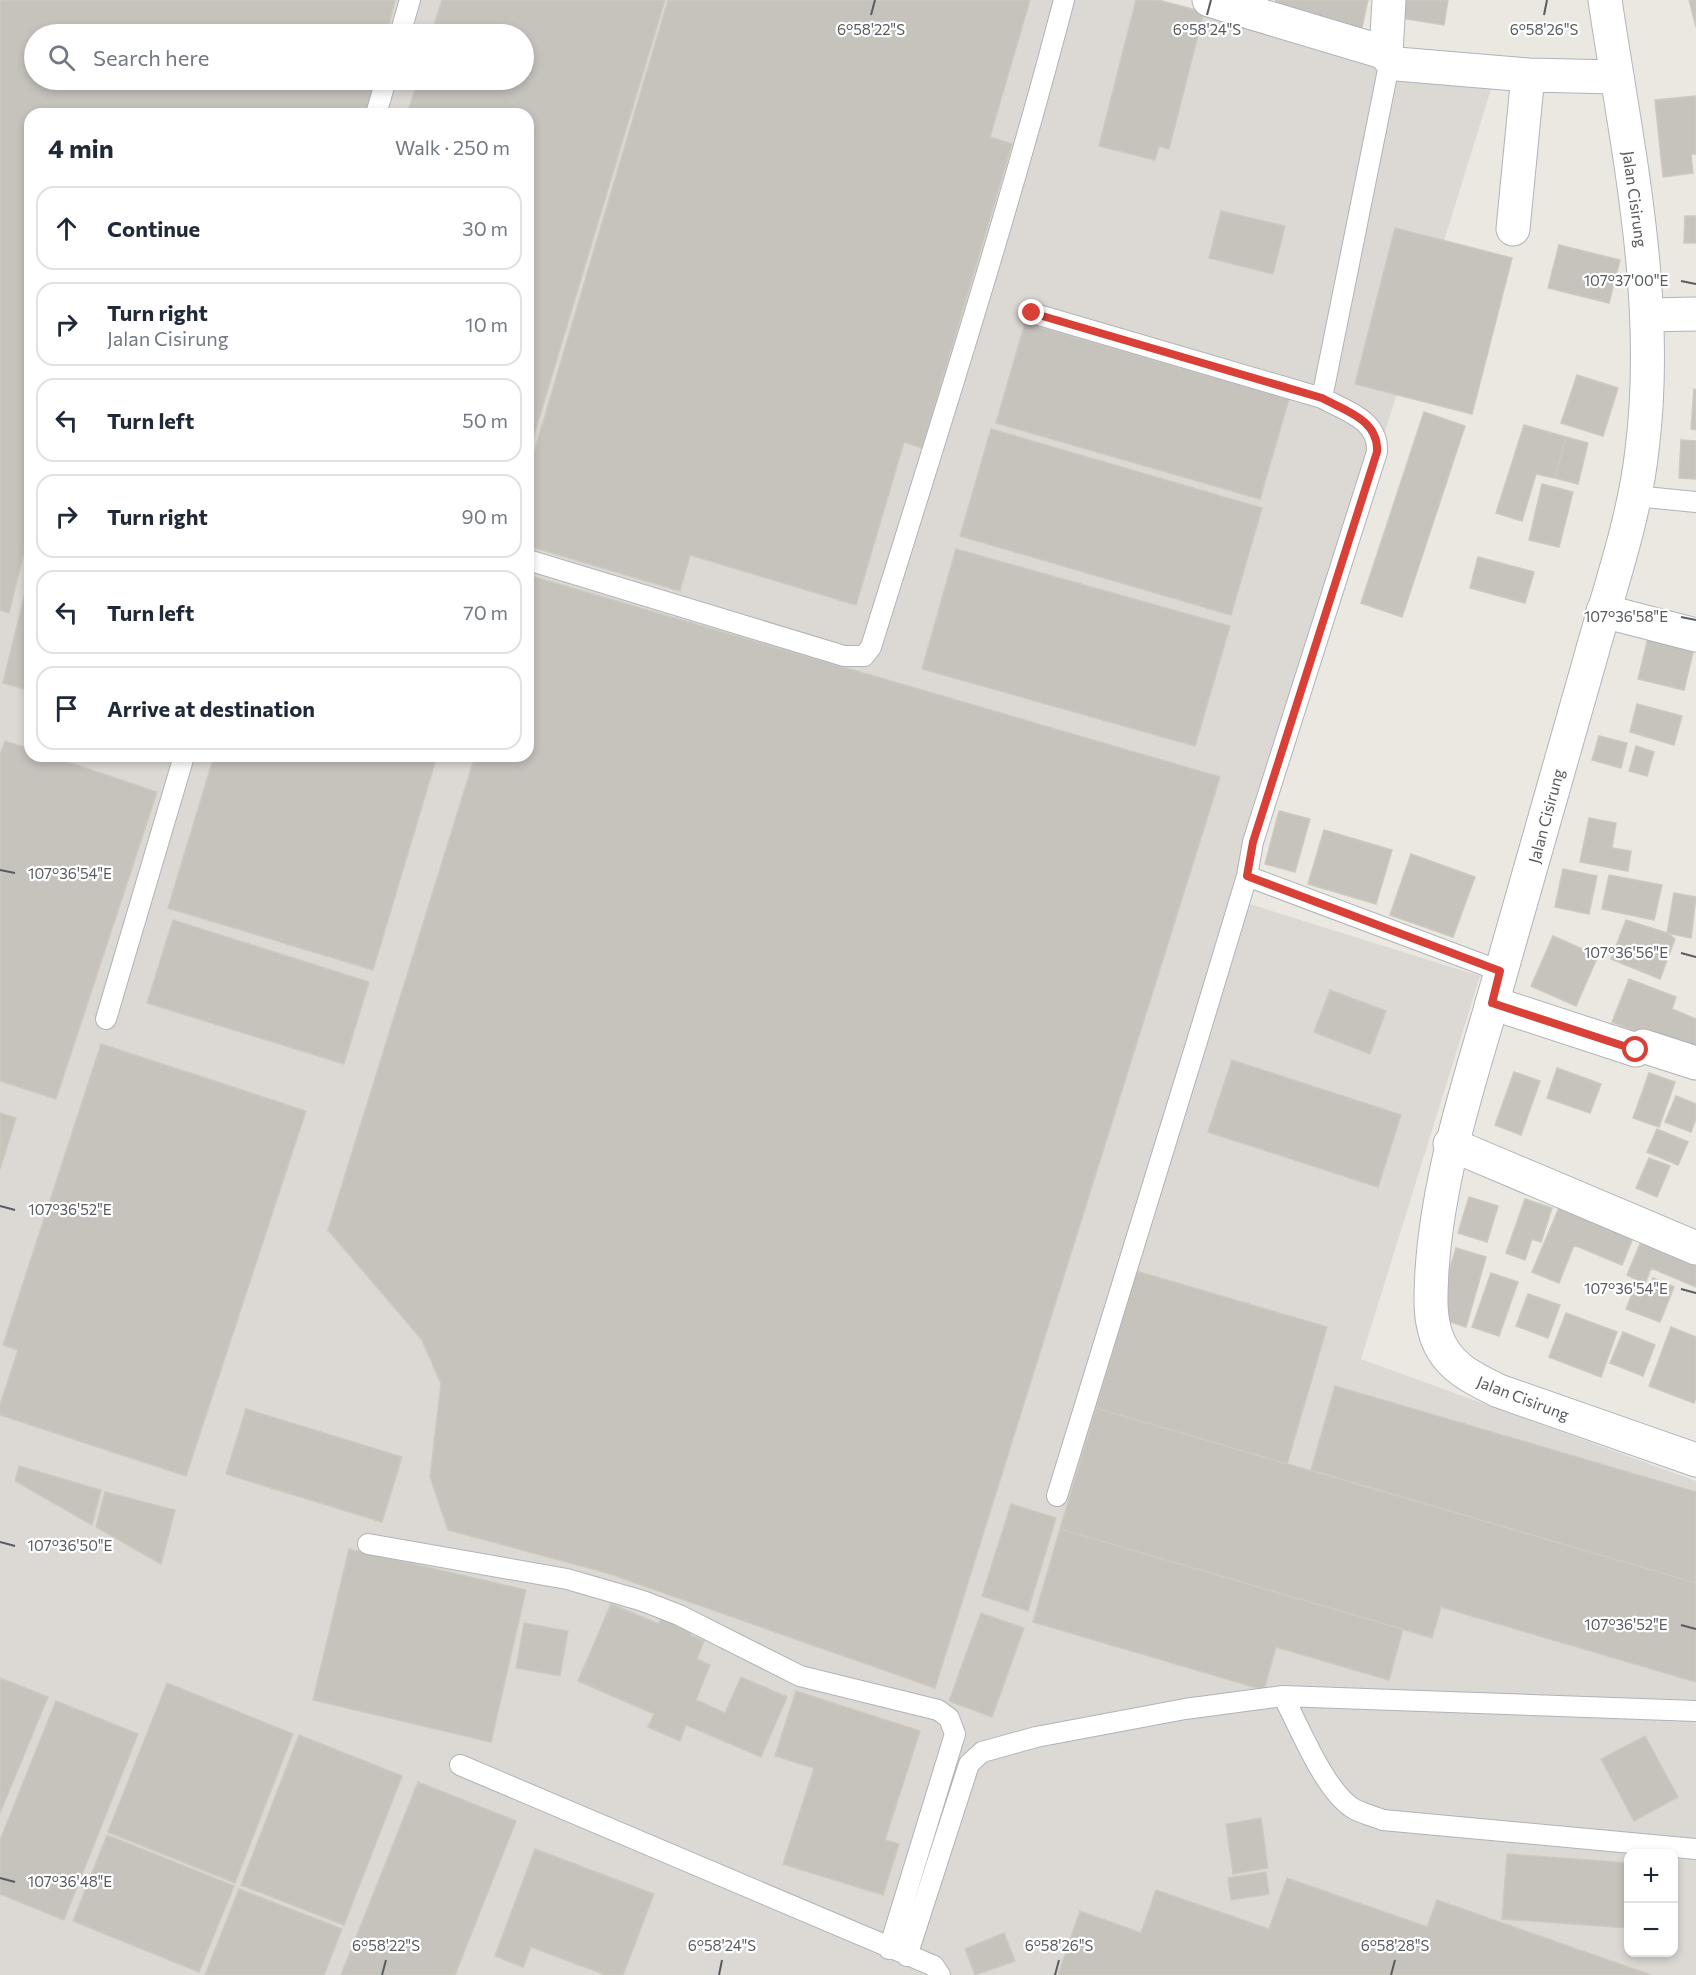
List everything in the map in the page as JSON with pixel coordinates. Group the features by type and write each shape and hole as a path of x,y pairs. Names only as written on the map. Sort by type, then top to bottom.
{"main road":[{"path":"1209,0 1388,57 1405,65 1527,75 1617,77"},
{"path":"1388,57 1384,41 1389,0"},
{"name":"Jalan Cisirung","path":"1605,0 1639,212 1648,315 1643,449 1635,496 1604,611 1525,895 1500,971 1450,1144 1434,1235 1430,1303 1435,1334 1452,1363 1469,1377 1499,1391 1696,1460"},
{"path":"1513,229 1527,75"},
{"path":"1648,315 1696,314"},
{"path":"1604,611 1696,635"},
{"path":"1492,1003 1636,1050 1643,1046 1696,1063"},
{"path":"1450,1144 1696,1248"}],"lane":[{"path":"403,24 410,0"},
{"path":"534,562 844,656 864,656 871,647 980,297 1025,146 1064,0"},
{"path":"1322,398 1388,57"},
{"path":"378,108 383,90"},
{"path":"1032,313 1322,398 1371,427 1378,442 1377,452 1253,842 1247,876 1057,1496"},
{"path":"1635,496 1696,501"},
{"path":"106,1018 182,762"},
{"path":"1247,876 1500,971"},
{"path":"368,1544 567,1579 643,1601 679,1615 800,1676 938,1710 949,1718 955,1734 898,1953"},
{"path":"898,1953 969,1764 982,1752 1036,1737 1185,1709 1283,1696 1696,1711"},
{"path":"1283,1696 1327,1778 1340,1796 1355,1810 1383,1820 1696,1849"},
{"path":"460,1764 898,1953 934,1966 940,1975"}],"shaded area":[{"path":"0,0 1154,0 1491,89 1240,901 1480,976 1361,1359 1696,1481 1696,1975 0,1975"}],"building":[{"path":"0,0 395,0 389,24 24,24 24,90 373,90 369,108 24,108 24,553 9,613 0,610"},
{"path":"442,0 665,0 534,435 534,108 409,108 415,90 534,90 534,24 434,24"},
{"path":"668,0 1030,0 990,137 1012,144 922,448 904,442 856,605 690,555 680,591 534,548 534,453"},
{"path":"1136,0 1158,0 1204,12 1169,149 1159,146 1155,160 1099,146"},
{"path":"1276,0 1368,0 1361,32 1273,14"},
{"path":"1403,0 1448,0 1444,25 1400,18"},
{"path":"1689,0 1696,0 1696,27"},
{"path":"1696,96 1696,154 1691,154 1693,173 1663,177 1655,100"},
{"path":"1221,211 1285,226 1273,274 1209,258"},
{"path":"1685,216 1696,216 1696,243 1684,243"},
{"path":"1395,228 1512,258 1472,414 1355,384"},
{"path":"1559,245 1620,260 1609,303 1548,288"},
{"path":"1025,323 1289,399 1260,499 996,423"},
{"path":"1577,375 1618,388 1603,436 1561,423"},
{"path":"1694,389 1696,390 1696,430 1691,429"},
{"path":"1424,412 1465,426 1402,617 1361,603"},
{"path":"1524,425 1566,437 1555,478 1536,474 1522,521 1496,513"},
{"path":"991,429 1262,508 1231,615 960,536"},
{"path":"1566,437 1588,443 1578,484 1555,478"},
{"path":"1681,440 1696,441 1696,479 1679,478"},
{"path":"1542,484 1573,492 1559,547 1529,540"},
{"path":"956,549 1230,626 1195,746 922,669"},
{"path":"1478,557 1534,572 1525,603 1470,588"},
{"path":"534,577 1220,777 935,1688 607,1573 448,1530 430,1477 441,1384 422,1340 328,1230 473,762 534,762"},
{"path":"24,597 24,689 3,683"},
{"path":"1648,638 1694,648 1684,690 1638,679"},
{"path":"1637,704 1682,716 1674,745 1630,732"},
{"path":"1599,736 1627,743 1621,768 1592,760"},
{"path":"5,741 24,747 24,762 68,762 157,792 56,1099 0,1081 0,755"},
{"path":"1636,746 1654,752 1647,776 1629,771"},
{"path":"212,762 435,762 373,970 168,908"},
{"path":"1279,811 1310,819 1295,872 1265,864"},
{"path":"1589,818 1616,823 1612,848 1631,851 1628,871 1580,862"},
{"path":"1324,830 1392,850 1376,904 1308,884"},
{"path":"1411,854 1475,877 1453,937 1390,915"},
{"path":"1563,869 1597,876 1589,914 1555,907"},
{"path":"1609,875 1662,885 1654,920 1602,909"},
{"path":"1674,893 1696,897 1691,938 1667,933"},
{"path":"173,920 369,982 344,1064 147,1003"},
{"path":"1626,920 1667,933 1675,939 1660,979 1611,959"},
{"path":"1553,936 1598,956 1576,1006 1531,986"},
{"path":"1629,979 1676,997 1672,1009 1696,1019 1696,1048 1693,1054 1612,1022"},
{"path":"1330,990 1386,1011 1370,1054 1314,1032"},
{"path":"101,1044 306,1111 186,1476 0,1415 0,1405 18,1350 3,1345"},
{"path":"1232,1060 1401,1115 1378,1187 1208,1132"},
{"path":"1557,1068 1601,1084 1590,1113 1547,1098"},
{"path":"1514,1072 1540,1081 1521,1135 1495,1125"},
{"path":"1649,1073 1675,1082 1659,1127 1633,1118"},
{"path":"1676,1096 1696,1104 1696,1119 1691,1132 1665,1122"},
{"path":"0,1113 16,1118 0,1169"},
{"path":"1657,1129 1688,1142 1678,1165 1647,1152"},
{"path":"1649,1158 1670,1166 1657,1197 1636,1188"},
{"path":"1469,1197 1498,1206 1487,1242 1458,1233"},
{"path":"1525,1199 1552,1208 1541,1242 1532,1239 1525,1260 1506,1253"},
{"path":"1561,1203 1635,1233 1622,1265 1574,1245 1559,1283 1532,1272"},
{"path":"1642,1239 1696,1263 1696,1287 1651,1268 1645,1284 1627,1275"},
{"path":"1456,1248 1486,1257 1466,1327 1435,1317"},
{"path":"1136,1271 1327,1327 1287,1464 1096,1408"},
{"path":"1491,1273 1518,1282 1499,1336 1472,1327"},
{"path":"1653,1278 1674,1287 1660,1322 1626,1309 1636,1284 1649,1289"},
{"path":"1528,1294 1560,1305 1548,1338 1516,1326"},
{"path":"1566,1313 1617,1332 1601,1377 1549,1357"},
{"path":"1671,1327 1696,1337 1696,1397 1694,1403 1649,1386"},
{"path":"1623,1332 1655,1345 1643,1376 1610,1363"},
{"path":"1335,1386 1696,1492 1696,1583 1311,1470"},
{"path":"1096,1408 1696,1583 1696,1682 1441,1607 1432,1638 1060,1529"},
{"path":"246,1409 402,1457 382,1522 226,1474"},
{"path":"19,1466 101,1490 92,1525 15,1481"},
{"path":"105,1492 175,1510 161,1564 96,1527"},
{"path":"1011,1504 1056,1518 1028,1611 982,1596"},
{"path":"1060,1529 1403,1629 1389,1680 1276,1647 1264,1690 1033,1622"},
{"path":"349,1549 526,1590 491,1742 313,1700"},
{"path":"611,1604 659,1624 663,1612 693,1625 690,1635 704,1641 697,1659 710,1665 696,1700 725,1713 741,1677 787,1697 761,1757 686,1725 680,1741 648,1727 654,1714 578,1681"},
{"path":"981,1613 1024,1628 992,1717 949,1701"},
{"path":"524,1623 568,1631 560,1676 516,1668"},
{"path":"0,1678 48,1697 0,1813"},
{"path":"167,1683 293,1734 235,1883 108,1832"},
{"path":"796,1691 920,1731 885,1840 899,1844 883,1895 783,1864 814,1768 775,1756"},
{"path":"56,1701 138,1734 64,1920 0,1894 0,1840"},
{"path":"299,1735 402,1776 344,1925 241,1885"},
{"path":"1645,1736 1678,1797 1634,1821 1601,1759"},
{"path":"418,1782 516,1821 455,1975 341,1975"},
{"path":"1261,1818 1268,1868 1233,1874 1226,1824"},
{"path":"107,1835 234,1886 199,1972 73,1921"},
{"path":"535,1849 654,1894 623,1975 606,1975 531,1947 523,1967 495,1956"},
{"path":"1507,1854 1624,1863 1624,1928 1502,1919"},
{"path":"1266,1872 1269,1894 1231,1900 1228,1878"},
{"path":"1287,1878 1427,1927 1437,1900 1651,1975 1058,1975 1080,1911 1141,1933 1156,1890 1269,1929"},
{"path":"239,1889 342,1929 324,1975 205,1975"},
{"path":"1004,1933 1015,1961 975,1975 965,1949"}],"route":[{"path":"1032,313 1322,398 1364,421 1375,433 1378,442 1377,452 1253,842 1247,876 1500,971 1492,1003 1636,1050"}]}
